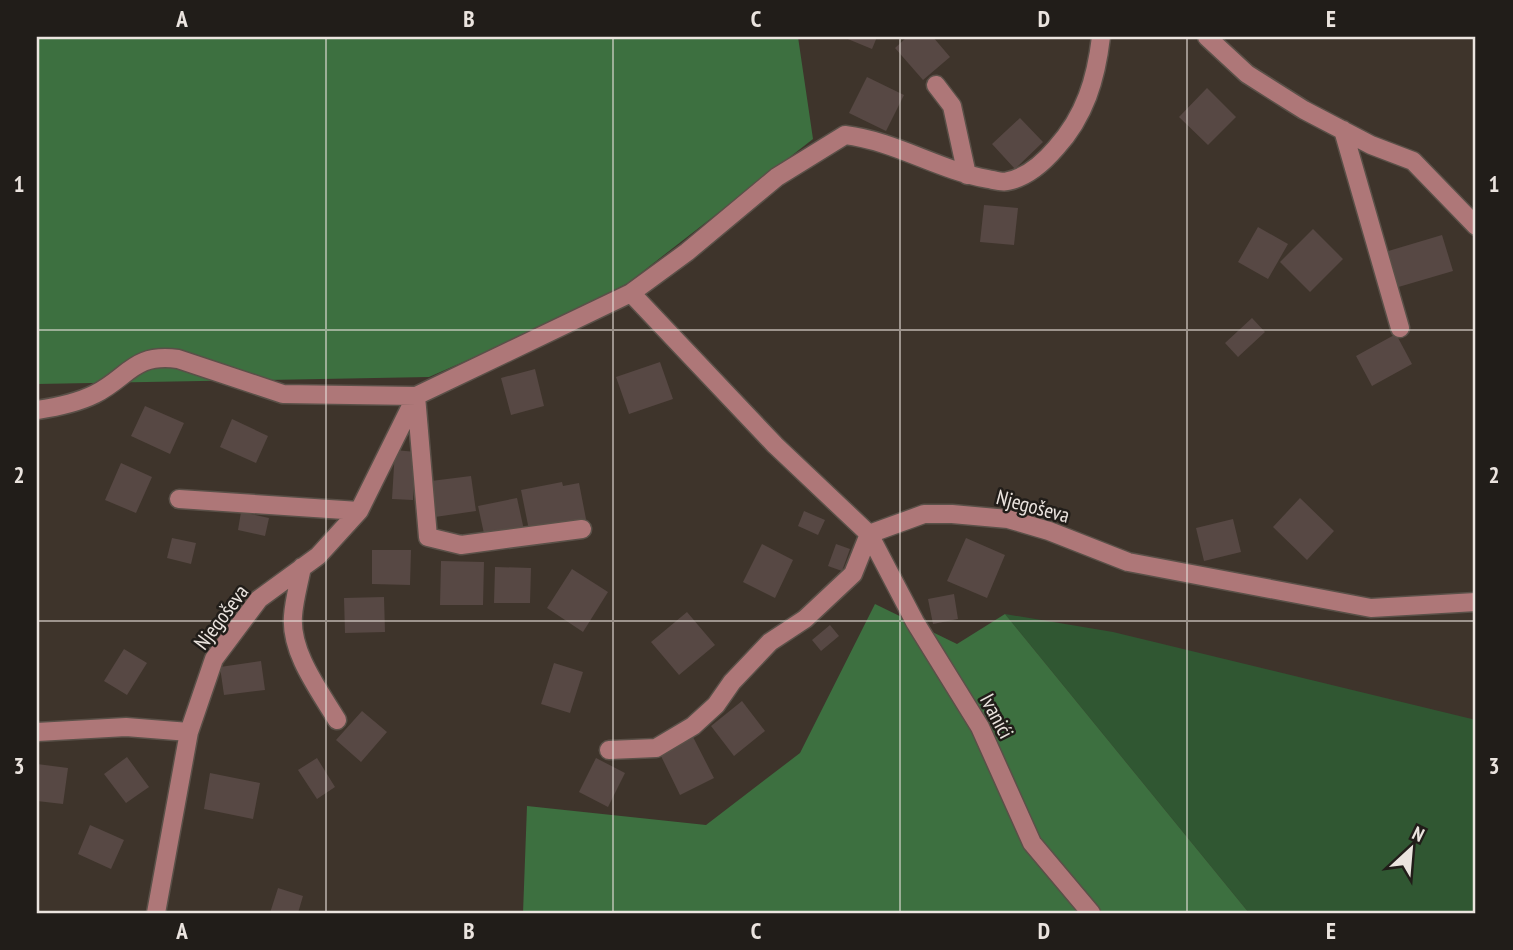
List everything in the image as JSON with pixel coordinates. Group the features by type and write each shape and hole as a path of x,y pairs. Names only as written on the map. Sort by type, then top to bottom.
{"street":[{"path":"37,410 66,405 97,393 134,365 162,357 178,359 283,394 416,396 631,293 687,252 777,177 845,135 891,146 967,175 1007,182 1040,166 1071,131 1087,98 1096,75 1101,37"},
{"path":"1207,37 1247,74 1304,110 1371,145 1413,161 1476,226"},
{"path":"936,85 952,106 967,175"},
{"path":"1343,130 1399,328"},
{"path":"609,750 656,748 692,726 716,705 732,682 770,642 805,619 853,574 869,534 775,445 631,293"},
{"path":"416,396 428,537 461,545 582,529"},
{"name":"Njegoševa","path":"156,913 189,732 214,659 259,599 318,555 359,511 416,396"},
{"path":"179,499 359,511"},
{"name":"Njegoševa","path":"869,534 924,514 1008,519 1049,531 1128,562 1371,608 1476,602"},
{"name":"Ivanići","path":"869,534 915,622 980,727 1032,843 1091,913"},
{"path":"302,567 292,617 296,644 337,720"},
{"path":"37,732 126,727 189,732"}],"green space":[{"path":"37,37 798,37 813,139 628,283 532,332 429,377 37,384"},
{"path":"875,604 957,644 1005,614 1249,913 523,913 527,806 706,825 800,753"},
{"path":"1005,614 1113,632 1476,720 1476,913 1249,913"}],"building":[{"path":"843,37 877,37 872,49"},
{"path":"907,37 933,37 950,57 923,80 895,48"},
{"path":"867,77 904,95 886,131 849,113"},
{"path":"1207,88 1236,117 1208,145 1179,117"},
{"path":"1020,118 1043,142 1015,169 992,144"},
{"path":"984,205 1018,208 1014,245 980,242"},
{"path":"1258,227 1288,244 1268,279 1238,262"},
{"path":"1313,229 1343,259 1310,292 1280,262"},
{"path":"1442,235 1453,271 1395,288 1385,252"},
{"path":"1252,318 1265,332 1238,357 1225,343"},
{"path":"1396,334 1412,364 1372,386 1356,356"},
{"path":"660,362 673,399 629,414 616,377"},
{"path":"535,369 544,406 511,415 501,378"},
{"path":"145,406 184,423 170,454 131,436"},
{"path":"232,419 268,436 256,463 220,447"},
{"path":"395,450 416,452 413,500 392,499"},
{"path":"121,463 152,477 136,513 105,500"},
{"path":"471,476 476,511 435,517 431,481"},
{"path":"562,482 563,486 579,483 586,519 529,530 521,490"},
{"path":"517,498 524,530 485,538 478,506"},
{"path":"1300,498 1334,531 1307,560 1273,527"},
{"path":"804,511 825,520 818,535 798,526"},
{"path":"241,512 269,518 265,536 238,530"},
{"path":"1233,519 1241,552 1204,561 1196,528"},
{"path":"172,538 196,543 191,564 167,558"},
{"path":"966,538 1005,555 987,598 947,581"},
{"path":"762,544 793,560 775,598 743,582"},
{"path":"836,544 850,549 842,571 828,566"},
{"path":"372,550 411,550 410,585 372,584"},
{"path":"441,561 484,562 483,605 440,605"},
{"path":"495,567 531,568 530,603 494,603"},
{"path":"572,569 608,592 583,632 547,608"},
{"path":"954,594 958,619 933,624 928,599"},
{"path":"384,597 385,632 345,633 344,598"},
{"path":"687,612 715,645 679,675 651,642"},
{"path":"830,625 839,636 821,651 812,640"},
{"path":"124,649 147,663 127,695 104,681"},
{"path":"261,661 265,690 224,695 220,667"},
{"path":"554,663 583,672 570,713 541,704"},
{"path":"742,701 765,731 734,756 711,726"},
{"path":"362,711 387,732 361,762 336,740"},
{"path":"693,737 714,778 680,795 660,754"},
{"path":"127,757 149,787 126,803 104,774"},
{"path":"317,758 335,787 317,799 298,770"},
{"path":"596,758 625,773 608,807 579,792"},
{"path":"37,764 68,768 63,804 37,801"},
{"path":"210,773 260,783 253,819 204,809"},
{"path":"90,825 124,840 111,869 78,854"},
{"path":"278,888 303,896 298,913 270,913"}]}
